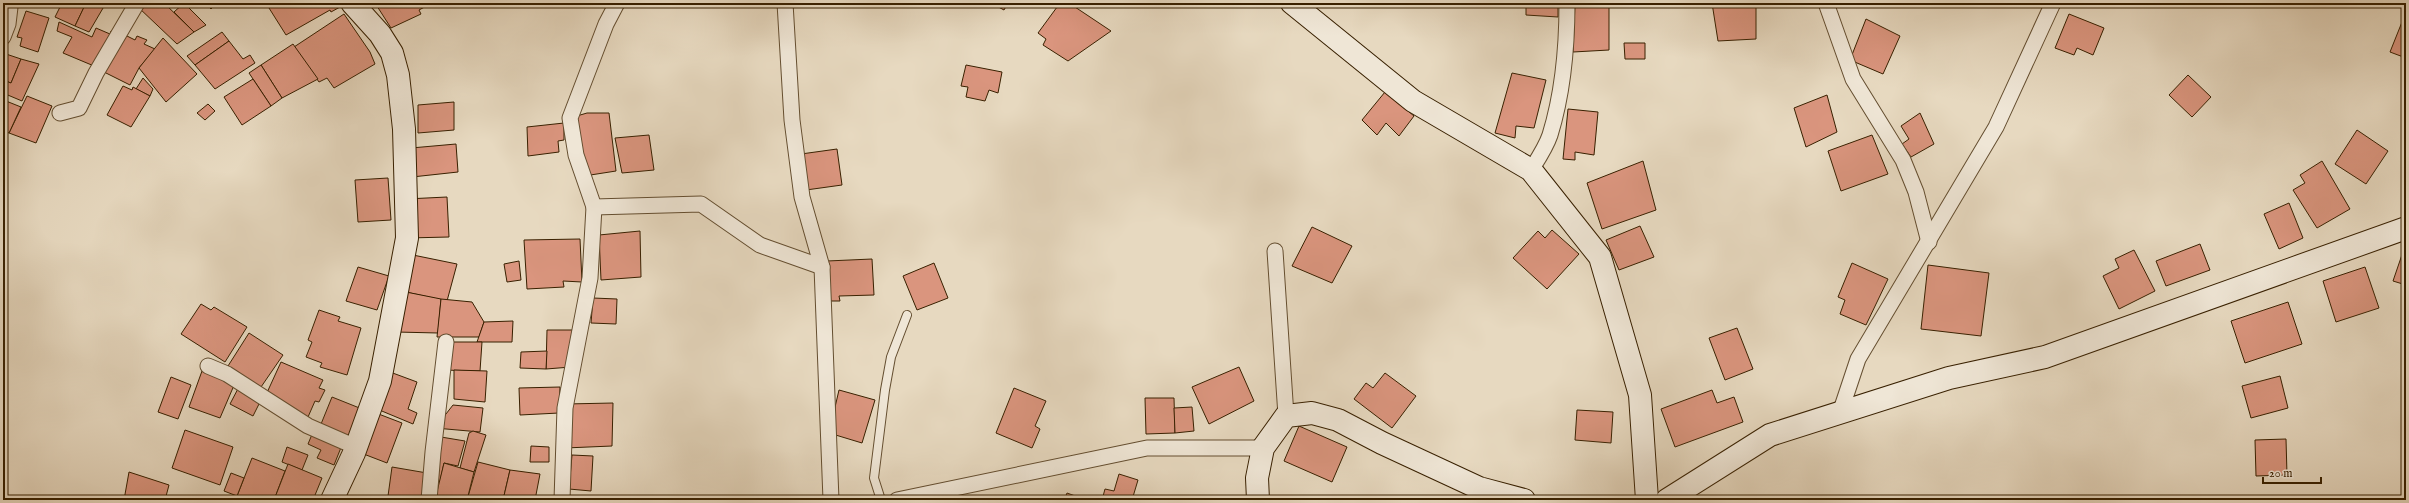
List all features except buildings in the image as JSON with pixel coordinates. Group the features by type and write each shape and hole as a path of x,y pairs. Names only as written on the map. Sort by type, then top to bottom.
{"street":[{"path":"332,500 356,447 380,381 407,238 404,129 398,75 392,53 380,34 352,3"},
{"path":"562,500 565,408 590,278 594,207 576,155 570,118 606,24 617,3"},
{"path":"785,3 792,120 801,189 822,267 832,500"},
{"path":"1292,3 1413,100 1532,170 1600,257 1640,395 1647,500"},
{"path":"1532,170 1550,136 1557,107 1564,62 1567,3"},
{"path":"1826,3 1854,79 1906,166 1916,192 1929,242"},
{"path":"1840,412 1858,359 1929,242 1996,127 2052,3"},
{"path":"60,113 79,108 132,5"},
{"path":"3,37 9,7"},
{"path":"594,207 701,204 760,245 822,267"},
{"path":"1667,500 1770,435 1949,378 2045,357 2406,228"},
{"path":"1258,500 1257,478 1263,448 1286,416 1275,251"},
{"path":"430,500 433,452 446,342"},
{"path":"208,366 227,374 308,426 356,447"},
{"path":"1286,416 1312,414 1338,420 1479,494 1524,500"},
{"path":"903,500 1147,448 1263,448"}],"lane":[{"path":"882,500 874,478 885,390 891,357 907,316"}]}
